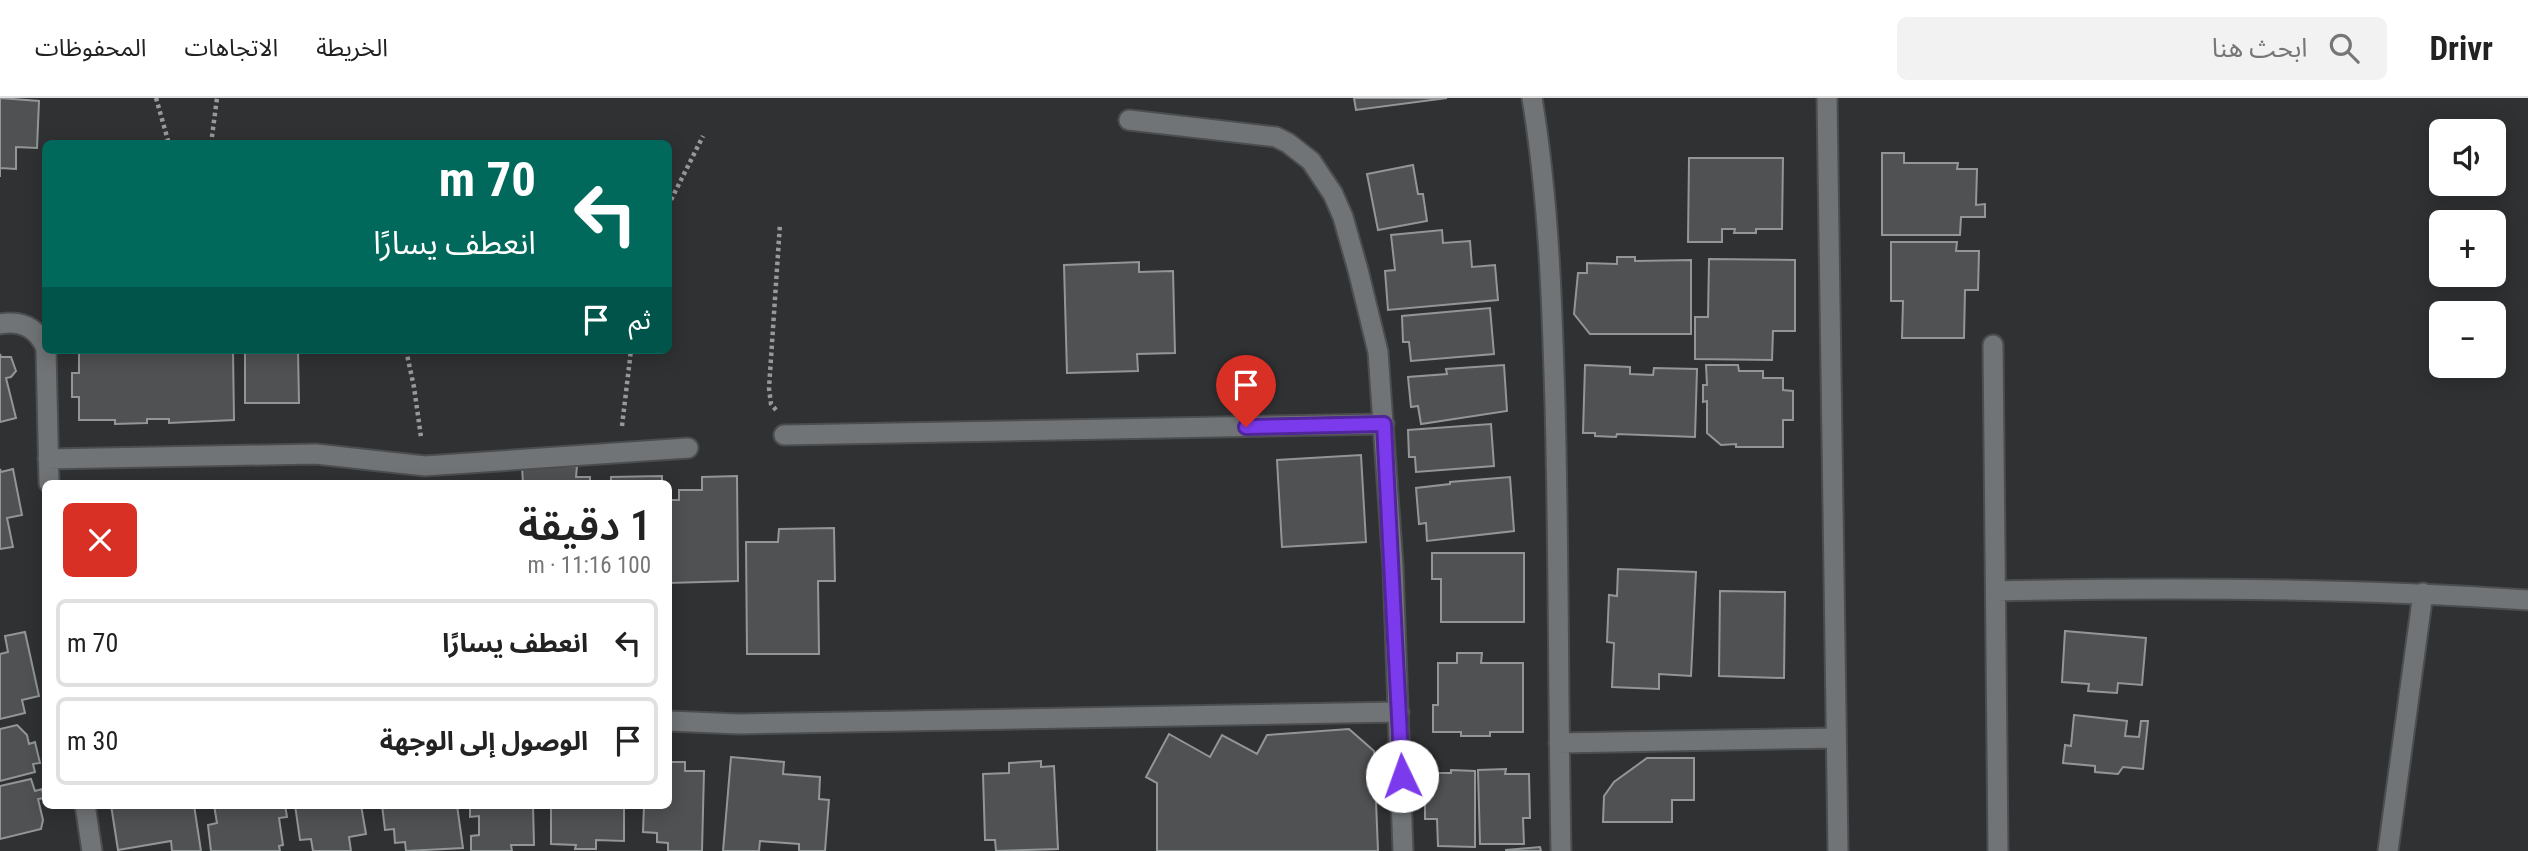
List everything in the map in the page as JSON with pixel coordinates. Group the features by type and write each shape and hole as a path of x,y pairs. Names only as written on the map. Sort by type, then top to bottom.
{"street":[{"path":"1532,98 1545,190 1552,289 1561,851"},
{"path":"1826,98 1832,340 1838,851"},
{"path":"1129,120 1276,137 1311,161 1333,194 1343,217 1378,352 1384,424 1404,851"},
{"path":"0,324 9,322 34,329 42,339"},
{"path":"1993,345 1998,851"},
{"path":"46,354 49,480"},
{"path":"793,435 1384,424"},
{"path":"48,459 316,454 425,466 688,448"},
{"path":"1997,591 2167,588 2423,593 2528,600"},
{"path":"2388,851 2423,593"},
{"path":"672,721 739,723 1399,712"},
{"path":"1559,743 1836,738"},
{"path":"86,809 92,851"}],"path":[{"path":"156,98 168,140"},
{"path":"212,140 217,98"},
{"path":"672,198 703,136"},
{"path":"780,225 769,388 771,404 793,435"},
{"path":"407,354 425,466"},
{"path":"619,453 631,354"}],"building":[{"path":"0,98 39,101 37,148 16,147 16,169 0,168"},
{"path":"1354,98 1447,98 1356,110"},
{"path":"1882,153 1904,153 1904,163 1958,163 1957,169 1977,169 1976,205 1985,204 1985,217 1961,217 1960,235 1882,235"},
{"path":"1689,158 1783,158 1782,229 1756,229 1756,233 1734,233 1735,229 1722,229 1722,242 1688,242"},
{"path":"1413,165 1418,194 1423,194 1427,221 1378,230 1367,174"},
{"path":"1442,230 1443,243 1470,241 1472,267 1495,265 1498,300 1388,310 1385,271 1395,270 1391,235"},
{"path":"1891,242 1957,242 1956,251 1979,251 1978,290 1965,290 1964,338 1902,338 1903,301 1891,301"},
{"path":"1617,257 1635,257 1635,261 1691,260 1691,334 1590,334 1574,314 1578,273 1587,273 1587,263 1617,264"},
{"path":"1709,259 1795,260 1795,331 1773,331 1772,360 1695,359 1695,317 1708,317"},
{"path":"1139,262 1139,272 1173,271 1175,353 1137,354 1138,371 1067,373 1064,265"},
{"path":"1490,308 1494,354 1411,361 1409,342 1403,342 1402,316"},
{"path":"0,354 1,357 11,357 16,371 6,378 16,418 0,422"},
{"path":"79,354 233,354 234,420 169,423 169,419 147,419 147,423 115,424 115,420 79,420 79,397 72,397 72,373 79,373"},
{"path":"245,354 298,354 299,403 245,403"},
{"path":"1504,365 1507,411 1421,424 1418,406 1411,407 1408,377 1447,374 1446,369"},
{"path":"1585,365 1630,367 1630,374 1653,375 1654,368 1697,369 1695,437 1617,434 1616,437 1583,433"},
{"path":"1706,365 1738,365 1739,371 1763,371 1763,378 1783,378 1783,390 1793,391 1793,420 1783,420 1783,447 1721,445 1707,433 1707,401 1703,402 1703,385 1707,385"},
{"path":"1491,424 1494,466 1416,472 1415,457 1409,457 1408,430"},
{"path":"1361,455 1366,542 1282,547 1277,460"},
{"path":"577,466 576,477 590,477 590,480 523,480 522,467"},
{"path":"0,469 1,472 13,469 22,515 7,518 13,547 0,549"},
{"path":"662,476 662,480 611,480 611,477"},
{"path":"737,476 738,581 672,583 672,500 679,500 679,490 702,490 702,477"},
{"path":"1510,477 1514,531 1427,541 1426,523 1419,524 1416,488"},
{"path":"834,528 835,581 818,581 819,654 747,654 746,542 778,542 779,529"},
{"path":"1432,553 1524,553 1524,622 1441,622 1441,579 1432,579"},
{"path":"1618,569 1696,572 1691,676 1659,674 1659,689 1612,687 1614,643 1607,642 1609,595 1617,596"},
{"path":"1720,591 1785,592 1784,678 1719,676"},
{"path":"2065,631 2146,638 2142,685 2118,683 2117,693 2088,691 2089,684 2062,682"},
{"path":"25,632 39,696 22,700 25,713 0,719 0,654 8,652 5,636"},
{"path":"1457,653 1482,653 1481,663 1523,663 1523,732 1490,732 1490,736 1461,736 1461,732 1433,732 1433,705 1438,705 1438,663 1457,663"},
{"path":"2074,715 2127,721 2125,736 2139,737 2141,721 2148,721 2143,769 2123,767 2118,774 2095,772 2095,766 2063,763 2065,745 2071,746"},
{"path":"17,725 27,735 29,744 35,742 40,763 33,764 35,772 0,781 0,729"},
{"path":"1349,729 1374,751 1378,851 1157,851 1157,783 1146,777 1169,734 1210,757 1222,735 1257,754 1267,735"},
{"path":"731,757 784,762 783,774 820,777 819,799 829,800 825,851 799,851 799,844 760,841 759,851 723,851"},
{"path":"1647,758 1694,758 1694,800 1672,800 1672,822 1603,822 1604,796 1614,782"},
{"path":"1041,761 1041,767 1054,766 1058,849 996,851 995,840 985,840 983,774 1009,773 1009,763"},
{"path":"672,762 685,762 685,771 704,771 702,851 668,851 668,843 657,842 657,833 643,832 644,809 672,809"},
{"path":"1506,769 1505,774 1529,774 1530,818 1523,818 1524,844 1480,844 1478,770"},
{"path":"1451,770 1475,771 1475,847 1438,846 1437,819 1425,819 1425,773 1451,773"},
{"path":"31,779 35,791 42,789 42,798 38,799 43,820 41,829 0,839 0,786"},
{"path":"112,809 195,809 201,851 172,851 171,841 118,850"},
{"path":"215,809 286,809 287,817 279,818 283,845 279,846 280,851 211,851 208,825 217,823"},
{"path":"296,809 362,809 366,834 349,837 351,851 313,851 311,839 300,840"},
{"path":"382,809 458,809 463,848 406,851 405,842 395,843 394,829 385,830"},
{"path":"470,809 533,809 534,845 511,845 512,851 471,851 471,836 479,835 479,816 470,817"},
{"path":"551,809 624,809 624,841 596,840 596,849 575,849 576,845 551,844"},
{"path":"1540,847 1541,851 1506,851 1506,850"}],"route":[{"path":"1246,427 1384,424 1402,776"}]}
